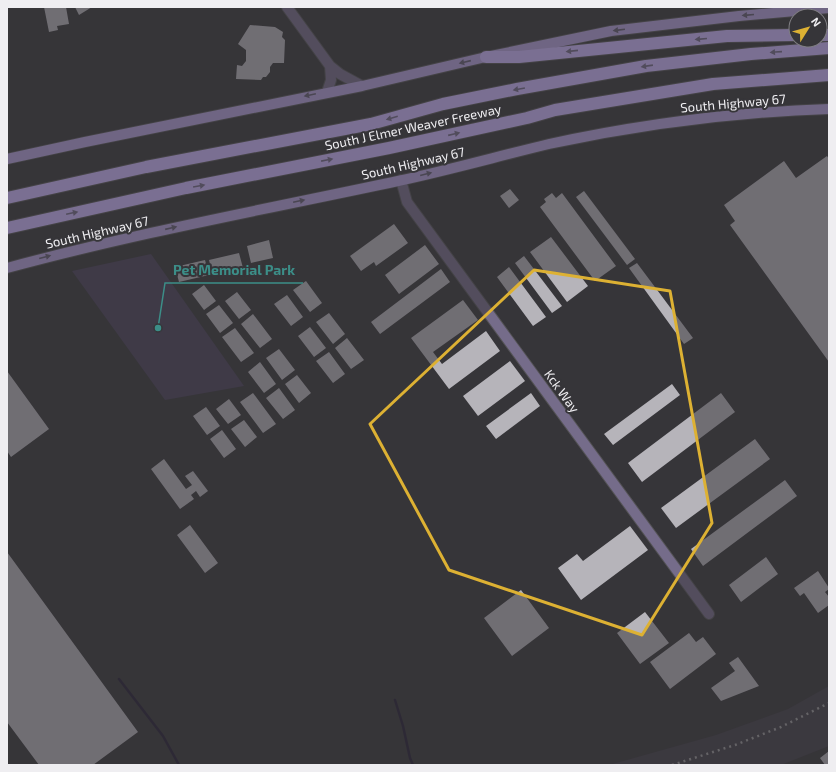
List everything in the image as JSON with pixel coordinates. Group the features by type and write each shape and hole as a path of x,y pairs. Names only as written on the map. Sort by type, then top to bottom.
{"highway":[{"path":"486,57 518,57 728,36 788,35"},
{"name":"South J Elmer Weaver Freeway","path":"7,198 146,167 371,124 443,104 517,89 646,66 751,54 829,48"},
{"name":"South J Elmer Weaver Freeway","path":"7,228 186,188 389,148 555,110 713,84 829,75"}],"main road":[{"path":"7,159 362,86 486,57 611,31 739,16 829,8"},
{"name":"South Highway 67","path":"7,268 79,249 401,180 550,144 619,130 728,115 829,109"}],"street":[{"path":"287,7 330,66 340,74 362,86"},
{"path":"327,92 332,80 330,66"},
{"name":"Kck Way","path":"401,180 407,202 709,614"}],"highlighted area":[{"path":"534,270 670,291 712,523 642,635 449,570 370,424"}],"shaded area":[{"path":"151,254 244,386 165,400 72,271"},
{"path":"829,686 829,746 781,765 609,765 716,735 788,709"}],"building":[{"path":"44,7 66,7 69,24 57,26 58,30 49,32"},
{"path":"75,7 92,7 79,15"},
{"path":"250,25 275,27 283,32 282,37 285,40 284,63 273,63 270,67 270,72 261,80 236,79 237,65 242,66 246,61 246,50 238,44"},
{"path":"827,156 829,159 829,362 730,225 735,221 724,205 784,161 796,178"},
{"path":"510,189 519,200 509,208 500,196"},
{"path":"584,191 635,259 627,265 576,197"},
{"path":"552,193 556,198 562,193 616,266 595,281 540,207 546,202 544,199"},
{"path":"394,224 408,243 376,266 374,262 361,271 350,256"},
{"path":"551,237 588,286 567,302 530,252"},
{"path":"269,240 273,258 251,263 247,246"},
{"path":"425,245 439,264 399,294 385,275"},
{"path":"239,253 243,268 213,276 209,260"},
{"path":"524,256 562,306 552,313 515,263"},
{"path":"205,260 209,275 179,282 175,267"},
{"path":"637,263 693,338 684,344 629,268"},
{"path":"509,267 546,317 533,326 497,277"},
{"path":"441,269 450,282 380,334 371,322"},
{"path":"306,281 322,303 310,312 293,290"},
{"path":"204,285 216,301 204,310 192,294"},
{"path":"237,292 251,310 239,319 225,301"},
{"path":"287,295 303,317 291,326 274,304"},
{"path":"463,300 478,320 433,352 442,364 486,331 500,351 449,389 411,338"},
{"path":"219,305 233,323 220,333 206,314"},
{"path":"329,313 345,334 333,344 316,322"},
{"path":"253,314 272,339 260,348 241,324"},
{"path":"310,327 326,348 314,357 298,336"},
{"path":"235,328 254,353 241,362 222,337"},
{"path":"347,338 364,360 351,369 335,348"},
{"path":"279,349 295,370 282,380 266,358"},
{"path":"329,352 345,374 333,383 316,361"},
{"path":"510,361 525,381 478,416 463,396"},
{"path":"260,362 276,384 264,393 248,372"},
{"path":"7,371 49,429 11,457 7,451"},
{"path":"297,375 311,393 299,403 285,384"},
{"path":"672,384 680,395 613,445 604,434"},
{"path":"279,388 295,410 283,419 266,398"},
{"path":"253,393 276,424 263,433 240,402"},
{"path":"531,393 540,406 496,439 486,426"},
{"path":"721,393 735,412 642,482 628,463"},
{"path":"229,399 241,415 228,424 216,409"},
{"path":"206,407 220,426 207,435 193,416"},
{"path":"244,420 257,437 245,447 231,429"},
{"path":"222,430 236,449 224,458 210,439"},
{"path":"755,439 770,459 676,528 661,508"},
{"path":"164,459 186,489 192,485 185,476 193,471 208,491 200,497 196,491 191,495 194,499 180,509 151,469"},
{"path":"785,480 797,496 703,566 691,549"},
{"path":"190,525 218,563 205,573 177,535"},
{"path":"630,526 648,550 581,600 558,568 577,554 583,561"},
{"path":"7,552 138,732 93,765 39,765 7,722"},
{"path":"766,557 778,574 741,602 729,585"},
{"path":"818,571 829,588 825,592 829,597 829,605 818,613 804,593 800,596 794,588"},
{"path":"521,590 549,628 512,656 484,618"},
{"path":"645,612 669,643 640,664 617,633"},
{"path":"689,633 696,642 703,637 716,654 670,689 650,662"},
{"path":"738,657 759,686 721,701 711,688 735,671 729,663"},
{"path":"829,751 829,765 825,765 820,758"}],"waterway":[{"path":"119,679 163,736 179,765"},
{"path":"395,700 413,765"}],"railway":[{"path":"672,765 735,745 781,727 829,703"}],"place":[{"name":"Pet Memorial Park","path":"158,328"}]}
